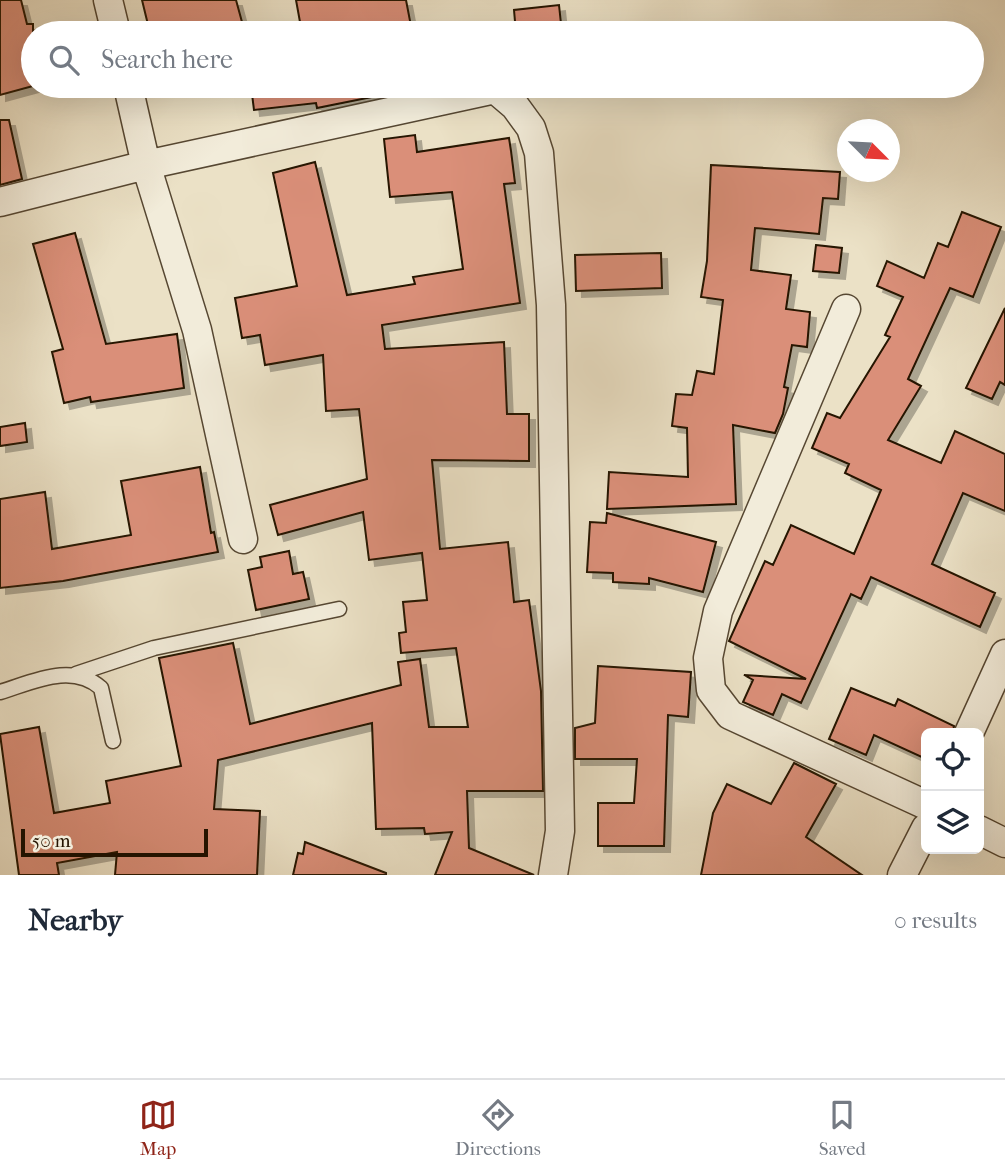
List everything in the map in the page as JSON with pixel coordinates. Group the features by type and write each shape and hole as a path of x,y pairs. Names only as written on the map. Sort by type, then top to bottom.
{"street":[{"path":"108,0 113,21"},
{"path":"131,98 146,165 197,330 243,539"},
{"path":"0,202 146,165 454,98"},
{"path":"506,98 531,128 539,153 551,305 560,831 553,875"},
{"path":"846,309 718,611 708,659 710,690 730,715 921,803"},
{"path":"972,728 1005,654"},
{"path":"984,833 1005,843"},
{"path":"902,875 921,838"}],"lane":[{"path":"0,692 61,675 76,674 154,648 340,609"},
{"path":"76,674 92,680 101,688 113,741"}],"building":[{"path":"0,0 21,0 26,21 21,21 21,89 0,95"},
{"path":"142,0 236,0 242,21 147,21"},
{"path":"296,0 406,0 410,21 300,21"},
{"path":"559,5 561,21 515,21 514,10"},
{"path":"252,98 367,98 317,108 316,103 254,110"},
{"path":"0,120 9,120 22,179 0,185"},
{"path":"415,135 417,152 509,138 515,183 504,184 520,303 382,325 385,349 504,342 507,414 529,414 529,461 432,460 440,549 508,542 514,602 529,600 541,691 543,791 467,791 469,848 534,875 435,875 452,832 425,834 424,828 376,829 372,723 218,760 214,809 260,811 257,875 115,875 117,852 57,863 59,875 19,875 0,734 39,727 54,813 110,803 106,781 181,766 159,658 233,643 250,724 401,685 398,662 420,659 429,727 468,727 456,648 401,653 399,633 406,632 403,602 427,600 422,553 369,560 363,512 278,535 270,505 367,479 359,409 326,411 323,355 265,365 260,335 242,338 235,298 297,286 273,173 315,162 347,295 415,284 413,277 463,269 452,192 390,197 384,139"},
{"path":"711,165 837,172 838,199 823,198 819,234 755,228 751,270 791,275 786,309 810,312 807,347 792,345 784,387 788,388 783,414 775,433 733,425 736,504 607,509 609,472 688,477 687,428 672,426 676,394 692,395 697,371 714,374 723,300 701,297 707,261"},
{"path":"962,212 1001,227 973,297 950,288 908,379 921,386 888,440 941,463 955,431 1005,454 1005,511 963,493 932,564 995,593 980,627 871,577 861,599 851,594 801,703 782,694 773,715 743,702 753,680 744,675 806,679 729,641 765,561 773,565 791,525 854,554 881,490 845,473 849,464 812,448 827,413 840,418 890,337 885,335 903,297 877,286 887,261 924,278 938,243 948,247"},
{"path":"75,233 106,344 177,334 184,388 91,402 90,397 64,403 52,352 63,349 33,244"},
{"path":"816,245 842,248 839,273 813,271"},
{"path":"661,253 662,288 576,291 575,255"},
{"path":"1005,308 1005,385 1000,382 992,399 966,388"},
{"path":"25,423 27,442 0,446 0,427"},
{"path":"200,467 211,533 214,532 218,552 63,581 0,588 0,499 45,492 52,549 131,535 121,481"},
{"path":"607,513 716,542 703,592 649,578 649,584 613,582 613,573 587,572 590,522 606,523"},
{"path":"289,551 293,574 303,572 309,599 256,610 248,570 262,567 260,557"},
{"path":"598,666 691,672 688,717 668,715 664,846 598,846 598,803 634,803 637,759 575,759 575,728 595,723"},
{"path":"851,688 895,706 898,699 954,726 921,728 921,757 874,735 866,755 829,739"},
{"path":"794,763 836,784 806,837 862,875 701,875 713,813 727,784 771,804"},
{"path":"305,842 386,875 293,875 298,853 303,854"}]}
